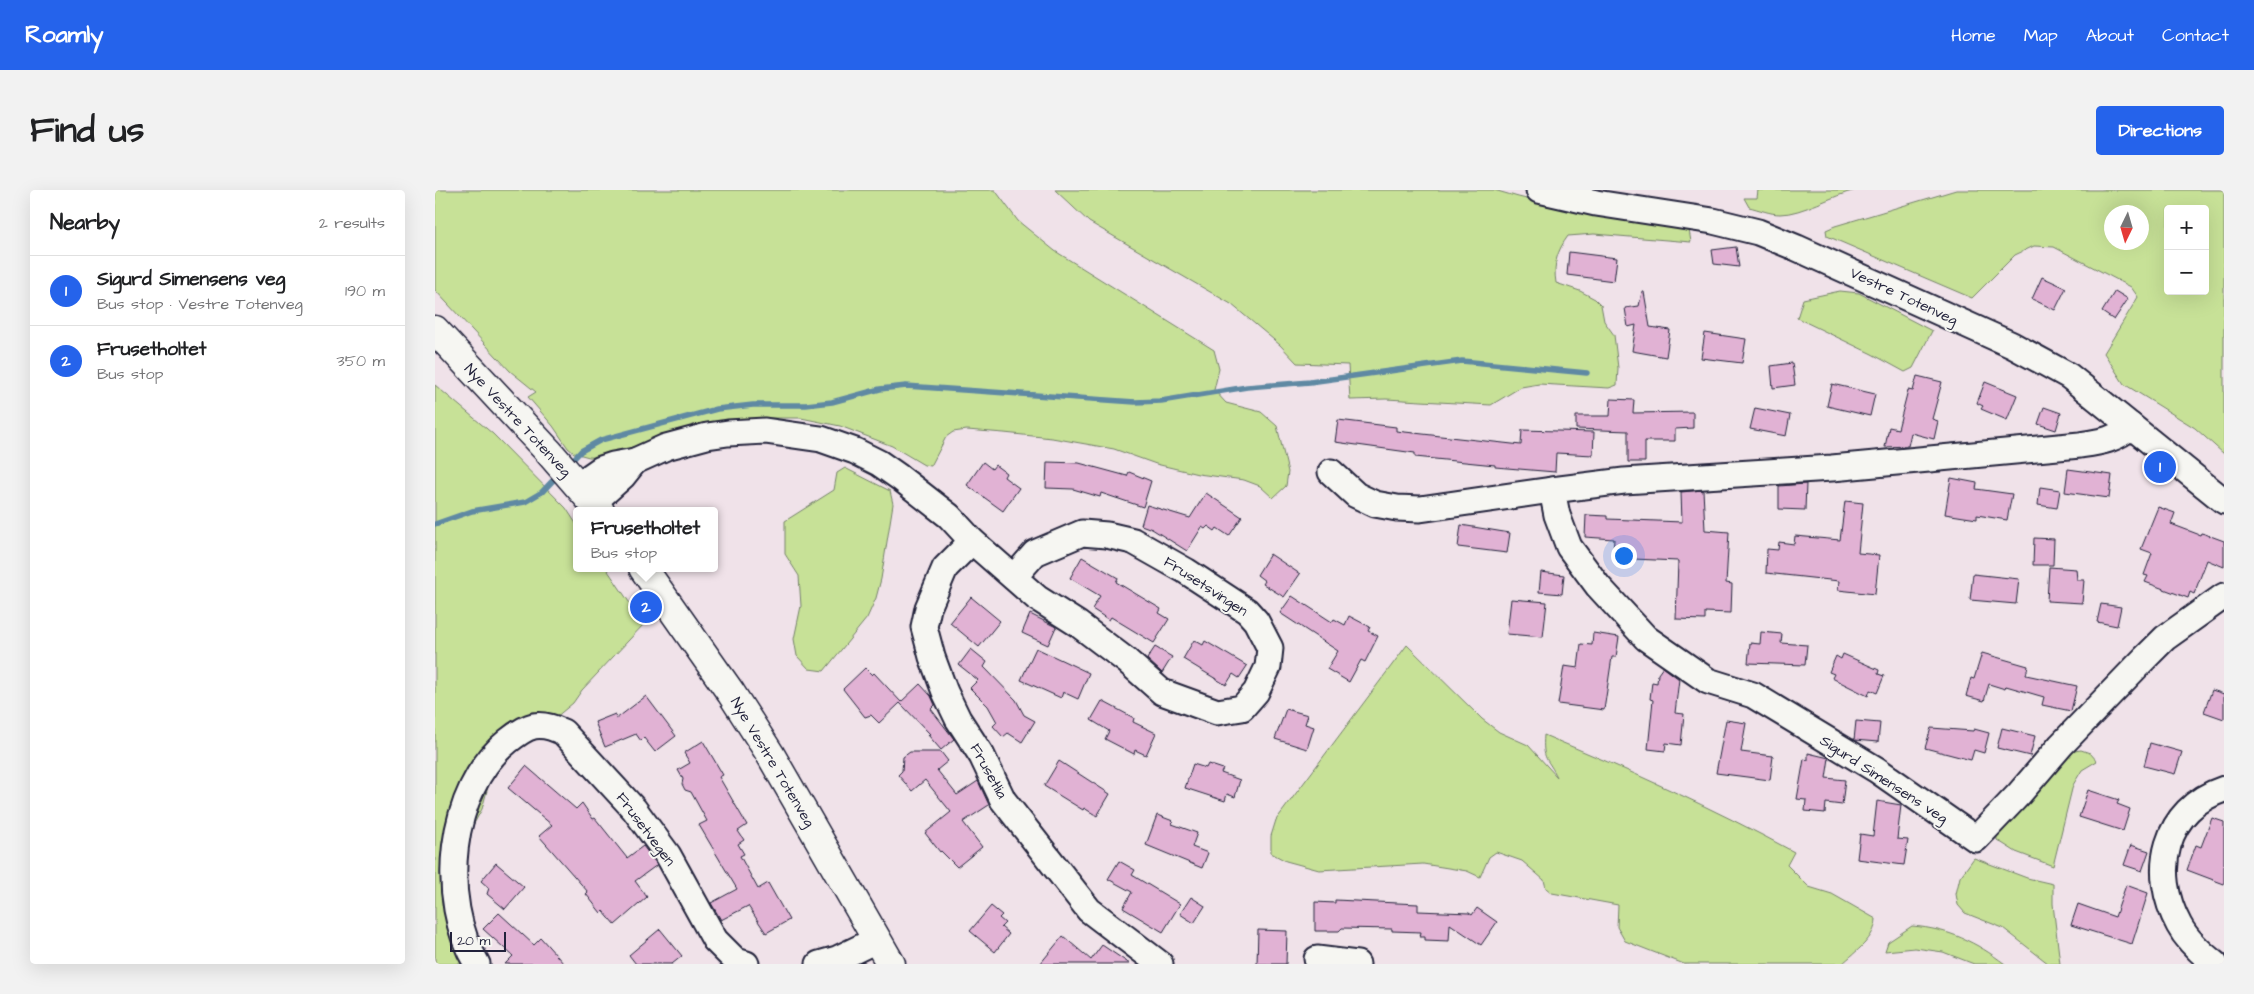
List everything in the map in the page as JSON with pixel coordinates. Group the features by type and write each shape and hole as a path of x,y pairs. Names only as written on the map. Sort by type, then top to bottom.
{"main road":[{"name":"Nye Vestre Totenveg","path":"435,330 590,499"},
{"name":"Nye Vestre Totenveg","path":"646,572 736,701 770,754 891,964"}],"street":[{"name":"Vestre Totenveg","path":"1539,190 1596,203 1736,226 1788,244 2045,362 2076,381 2224,501"},
{"path":"1331,472 1356,495 1375,504 1397,508 1420,509 1624,481 1832,468 2080,445 2120,436 2131,426"},
{"name":"Frusetsvingen","path":"590,499 623,476 635,461 682,442 728,433 775,432 821,439 855,451 879,463 949,516 972,540 1037,598 1078,624 1127,661 1162,692 1217,712 1242,708 1256,692 1268,667 1270,648 1256,621 1247,611 1133,540 1083,533 1035,553 1014,577"},
{"name":"Sigurd Simensens veg","path":"1552,490 1557,515 1569,547 1598,586 1646,638 1708,681 1753,695 1877,770 1976,838 2019,794 2061,745 2158,645 2184,623 2224,596"},
{"name":"Frusetlia","path":"972,540 945,568 936,584 924,627 932,658 945,692 957,719 982,756 1003,800 1089,910 1160,964"},
{"name":"Frusetvegen","path":"477,964 469,951 455,904 455,848 461,818 480,773 499,748 524,729 537,725 551,726 563,732 634,809 669,855 715,940 736,960 746,964"},
{"path":"2215,964 2192,943 2179,926 2166,892 2164,859 2167,843 2184,813 2210,793 2224,788"},
{"path":"819,964 837,959 876,940"},
{"path":"1317,959 1357,964"}],"green space":[{"path":"435,190 995,190 1018,221 1055,251 1214,350 1219,369 1214,390 1226,403 1261,412 1277,426 1288,472 1286,486 1273,498 1260,486 1244,480 1198,474 1156,464 1114,449 1052,438 967,430 953,432 946,437 931,466 924,465 892,446 840,426 801,418 758,418 705,424 608,458 589,457 574,453 528,397 536,392 510,371 435,290"},
{"path":"1055,190 1494,190 1542,203 1689,230 1691,242 1594,234 1568,236 1561,247 1555,270 1556,283 1580,291 1595,299 1601,305 1604,321 1614,335 1618,368 1617,385 1609,388 1539,384 1521,387 1491,405 1386,399 1350,400 1348,365 1297,363 1280,345 1231,304 1089,222"},
{"path":"1758,190 1856,190 1808,208 1780,214 1749,207 1744,198 1757,198"},
{"path":"1956,190 2224,190 2224,454 2195,428 2124,384 2104,353 2138,297 2131,287 2054,247 2034,246 2015,255 1972,298 1827,236 1826,230"},
{"path":"1840,291 1859,293 1932,331 1913,368 1905,372 1797,318 1803,299"},
{"path":"435,385 493,434 566,508 573,519 573,572 609,572 644,624 582,690 573,703 508,757 491,776 482,809 470,831 464,874 463,908 475,941 489,964 435,964"},
{"path":"845,468 890,491 893,504 881,579 876,598 867,618 824,671 809,669 797,656 794,639 801,606 799,576 785,554 785,521 834,490 837,473"},
{"path":"1407,645 1482,719 1499,732 1528,745 1557,777 1546,759 1544,735 1671,790 1794,852 1787,865 1809,887 1832,894 1876,919 1872,933 1864,944 1842,964 1684,964 1625,941 1617,927 1618,905 1552,893 1546,888 1544,880 1522,861 1496,852 1489,857 1480,877 1467,871 1423,864 1319,870 1286,861 1271,853 1271,836 1276,820"},
{"path":"2081,750 2090,753 2097,761 2082,770 2073,785 2053,866 2016,852 1997,840 1996,830 2068,752"},
{"path":"1974,858 2027,878 2053,884 2053,904 2060,964 2049,964 2003,928 1965,913 1958,905 1956,894 1960,877"},
{"path":"1912,926 1938,930 1961,938 1973,943 2005,964 1974,964 1943,952 1915,948 1885,951 1888,942"}],"building":[{"path":"1736,247 1739,267 1714,264 1712,250"},
{"path":"1569,252 1617,258 1614,281 1567,275"},
{"path":"2042,277 2066,288 2055,310 2032,299"},
{"path":"2115,291 2128,299 2114,320 2102,312"},
{"path":"1642,292 1644,292 1650,327 1670,330 1666,357 1632,351 1636,325 1628,327 1625,308 1639,306"},
{"path":"1705,333 1746,339 1742,363 1701,358"},
{"path":"1792,363 1795,385 1773,388 1771,366"},
{"path":"1917,376 1942,382 1932,419 1938,421 1934,439 1911,433 1908,446 1885,447 1889,427 1898,429 1908,390 1913,391"},
{"path":"1985,382 2017,395 2007,420 1981,409 1983,406 1977,403"},
{"path":"1832,384 1875,394 1870,416 1827,406"},
{"path":"1611,399 1634,400 1633,413 1693,412 1693,428 1675,429 1675,441 1645,441 1645,462 1628,462 1628,431 1576,429 1576,416 1610,416"},
{"path":"2044,407 2061,413 2056,430 2038,424"},
{"path":"1755,408 1790,415 1786,436 1750,429"},
{"path":"1338,420 1396,427 1396,431 1521,445 1522,430 1594,432 1593,455 1556,453 1555,472 1415,457 1415,453 1335,442"},
{"path":"983,462 992,469 995,465 1006,473 1004,477 1019,488 1003,511 967,485"},
{"path":"1047,462 1079,463 1127,476 1129,472 1151,481 1143,507 1101,493 1100,497 1073,489 1046,488"},
{"path":"2068,469 2112,475 2109,498 2065,492"},
{"path":"1951,478 1977,483 1976,489 2012,494 2007,520 1977,515 1977,519 1945,514"},
{"path":"1806,484 1805,510 1779,509 1779,486"},
{"path":"2040,487 2060,490 2057,508 2038,505"},
{"path":"1703,490 1705,530 1729,532 1726,583 1732,584 1731,613 1705,612 1705,620 1676,619 1678,561 1633,559 1633,556 1613,555 1614,539 1585,537 1586,515 1607,516 1607,519 1682,522 1681,492"},
{"path":"1206,493 1242,517 1229,536 1217,528 1215,531 1208,526 1205,529 1202,527 1187,551 1152,529 1141,525 1147,505 1190,518"},
{"path":"1845,501 1863,503 1858,553 1879,555 1875,594 1838,590 1839,581 1766,573 1767,549 1778,550 1779,542 1794,544 1795,536 1840,540"},
{"path":"2158,507 2175,513 2171,524 2200,535 2201,533 2205,534 2224,541 2224,567 2207,560 2194,594 2190,592 2188,598 2145,582 2148,576 2144,575 2152,553 2141,549"},
{"path":"1461,525 1510,533 1507,553 1458,547"},
{"path":"2034,538 2054,539 2053,565 2033,565"},
{"path":"1270,554 1300,574 1284,597 1263,584 1265,581 1257,575"},
{"path":"1082,557 1118,578 1116,582 1161,609 1159,613 1169,619 1154,643 1111,617 1109,620 1092,609 1100,596 1070,578"},
{"path":"2049,567 2076,569 2077,580 2084,580 2082,603 2047,601"},
{"path":"1541,572 1564,575 1562,594 1539,592"},
{"path":"1973,574 2019,579 2016,604 1970,600"},
{"path":"1292,596 1332,622 1334,619 1345,625 1349,616 1370,627 1368,631 1378,636 1365,662 1361,660 1349,682 1327,669 1338,651 1280,613"},
{"path":"971,597 1000,621 979,647 950,623"},
{"path":"1511,599 1547,602 1543,637 1507,634"},
{"path":"2101,604 2121,607 2117,626 2097,622"},
{"path":"1030,614 1056,627 1048,645 1022,633"},
{"path":"1761,632 1782,634 1781,643 1807,645 1805,665 1748,663 1750,643 1760,644"},
{"path":"1593,633 1619,637 1616,657 1612,657 1604,710 1558,704 1564,666 1578,668 1581,644 1592,645"},
{"path":"1194,640 1203,645 1205,641 1247,666 1239,678 1233,674 1226,685 1183,659"},
{"path":"1155,647 1172,657 1162,673 1147,659"},
{"path":"1036,648 1089,673 1078,699 1063,692 1061,698 1021,680"},
{"path":"971,649 987,662 984,667 1016,700 1024,715 1035,721 1022,742 1008,733 1003,737 993,726 997,722 988,706 970,688 978,680 959,665"},
{"path":"1982,653 2028,666 2026,675 2077,686 2071,711 2042,705 2044,697 2006,686 2005,689 1989,684 1984,701 1966,696 1971,678 1974,679"},
{"path":"1843,654 1879,670 1878,674 1884,676 1877,693 1870,690 1868,696 1832,678 1834,674 1829,672 1836,656 1841,659"},
{"path":"1663,667 1679,679 1675,713 1684,714 1681,745 1666,743 1665,751 1648,749 1653,700 1650,699 1652,682 1657,683 1658,674"},
{"path":"865,668 872,675 874,673 901,702 920,684 931,696 935,705 931,709 954,739 941,750 928,735 930,734 900,703 879,723 871,715 865,717 843,689"},
{"path":"2212,690 2224,694 2224,719 2204,712"},
{"path":"646,696 676,736 655,752 644,738 641,741 636,734 605,747 595,722 615,714 616,719"},
{"path":"1102,701 1134,718 1133,722 1156,733 1146,755 1135,750 1134,754 1105,739 1109,731 1091,720"},
{"path":"1286,709 1308,715 1305,724 1314,727 1307,749 1275,739"},
{"path":"1726,720 1746,723 1741,752 1773,756 1770,780 1716,773"},
{"path":"1856,721 1880,723 1878,742 1854,740"},
{"path":"1931,728 1973,731 1974,729 1989,733 1984,753 1974,750 1971,760 1925,748"},
{"path":"2002,728 2035,736 2030,756 1997,748"},
{"path":"703,741 723,775 719,777 747,825 738,831 744,840 738,844 744,854 740,856 758,889 768,883 789,920 766,933 748,906 721,920 711,903 737,889 699,825 707,821 691,792 685,790 682,784 683,779 678,770 690,763 684,753"},
{"path":"2150,743 2182,752 2175,774 2144,766"},
{"path":"910,752 941,752 948,761 937,770 957,795 978,781 989,805 963,822 982,847 957,867 940,852 925,833 951,812 925,780 912,791 898,775 902,771 903,757"},
{"path":"1808,753 1829,758 1826,778 1845,780 1842,805 1826,803 1825,813 1805,811 1806,800 1797,799 1804,759 1808,760"},
{"path":"1059,761 1110,794 1097,816 1084,808 1083,810 1044,786"},
{"path":"1193,764 1206,768 1208,764 1223,769 1221,773 1240,780 1235,797 1227,794 1225,801 1185,788"},
{"path":"526,766 576,809 582,803 593,819 595,818 627,858 643,846 656,863 657,865 635,881 647,897 615,925 603,911 601,913 586,894 588,892 539,836 552,825 508,788"},
{"path":"2088,790 2119,800 2117,804 2130,809 2123,831 2079,817"},
{"path":"1877,801 1901,805 1897,839 1908,840 1904,865 1857,859 1860,834 1873,836"},
{"path":"1157,815 1173,821 1172,824 1197,833 1192,847 1208,853 1202,868 1146,845"},
{"path":"2212,818 2224,822 2224,884 2187,870 2196,845 2201,847"},
{"path":"2131,845 2149,851 2142,871 2124,865"},
{"path":"1119,861 1135,870 1132,875 1180,904 1163,932 1123,908 1132,892 1108,879"},
{"path":"496,863 524,887 505,909 487,894 489,888 481,881"},
{"path":"2126,885 2148,893 2132,944 2071,925 2078,904 2115,917"},
{"path":"1191,897 1205,906 1194,923 1180,914"},
{"path":"1335,900 1418,904 1418,911 1469,913 1472,915 1477,908 1497,922 1481,945 1450,924 1449,941 1425,940 1425,937 1420,937 1421,932 1392,931 1392,929 1342,928 1339,931 1315,931 1315,902 1335,903"},
{"path":"991,906 1002,915 999,918 1005,923 1001,927 1009,934 995,952 970,931"},
{"path":"499,913 534,945 541,938 564,964 505,964 513,956 483,929"},
{"path":"660,929 682,956 672,964 636,964 629,955"},
{"path":"1258,930 1287,931 1286,964 1257,964"},
{"path":"1063,936 1091,960 1102,945 1130,964 1040,964"}],"waterway":[{"path":"568,465 581,451 601,440 717,409 753,405 806,405 832,402 880,389 906,386 1135,402 1161,401 1247,387 1310,382 1462,361 1587,373"},
{"path":"435,524 472,511 525,502 542,492 558,475"}],"place":[{"name":"Sigurd Simensens veg","path":"2160,467"},
{"name":"Frusetholtet","path":"646,607"}]}
